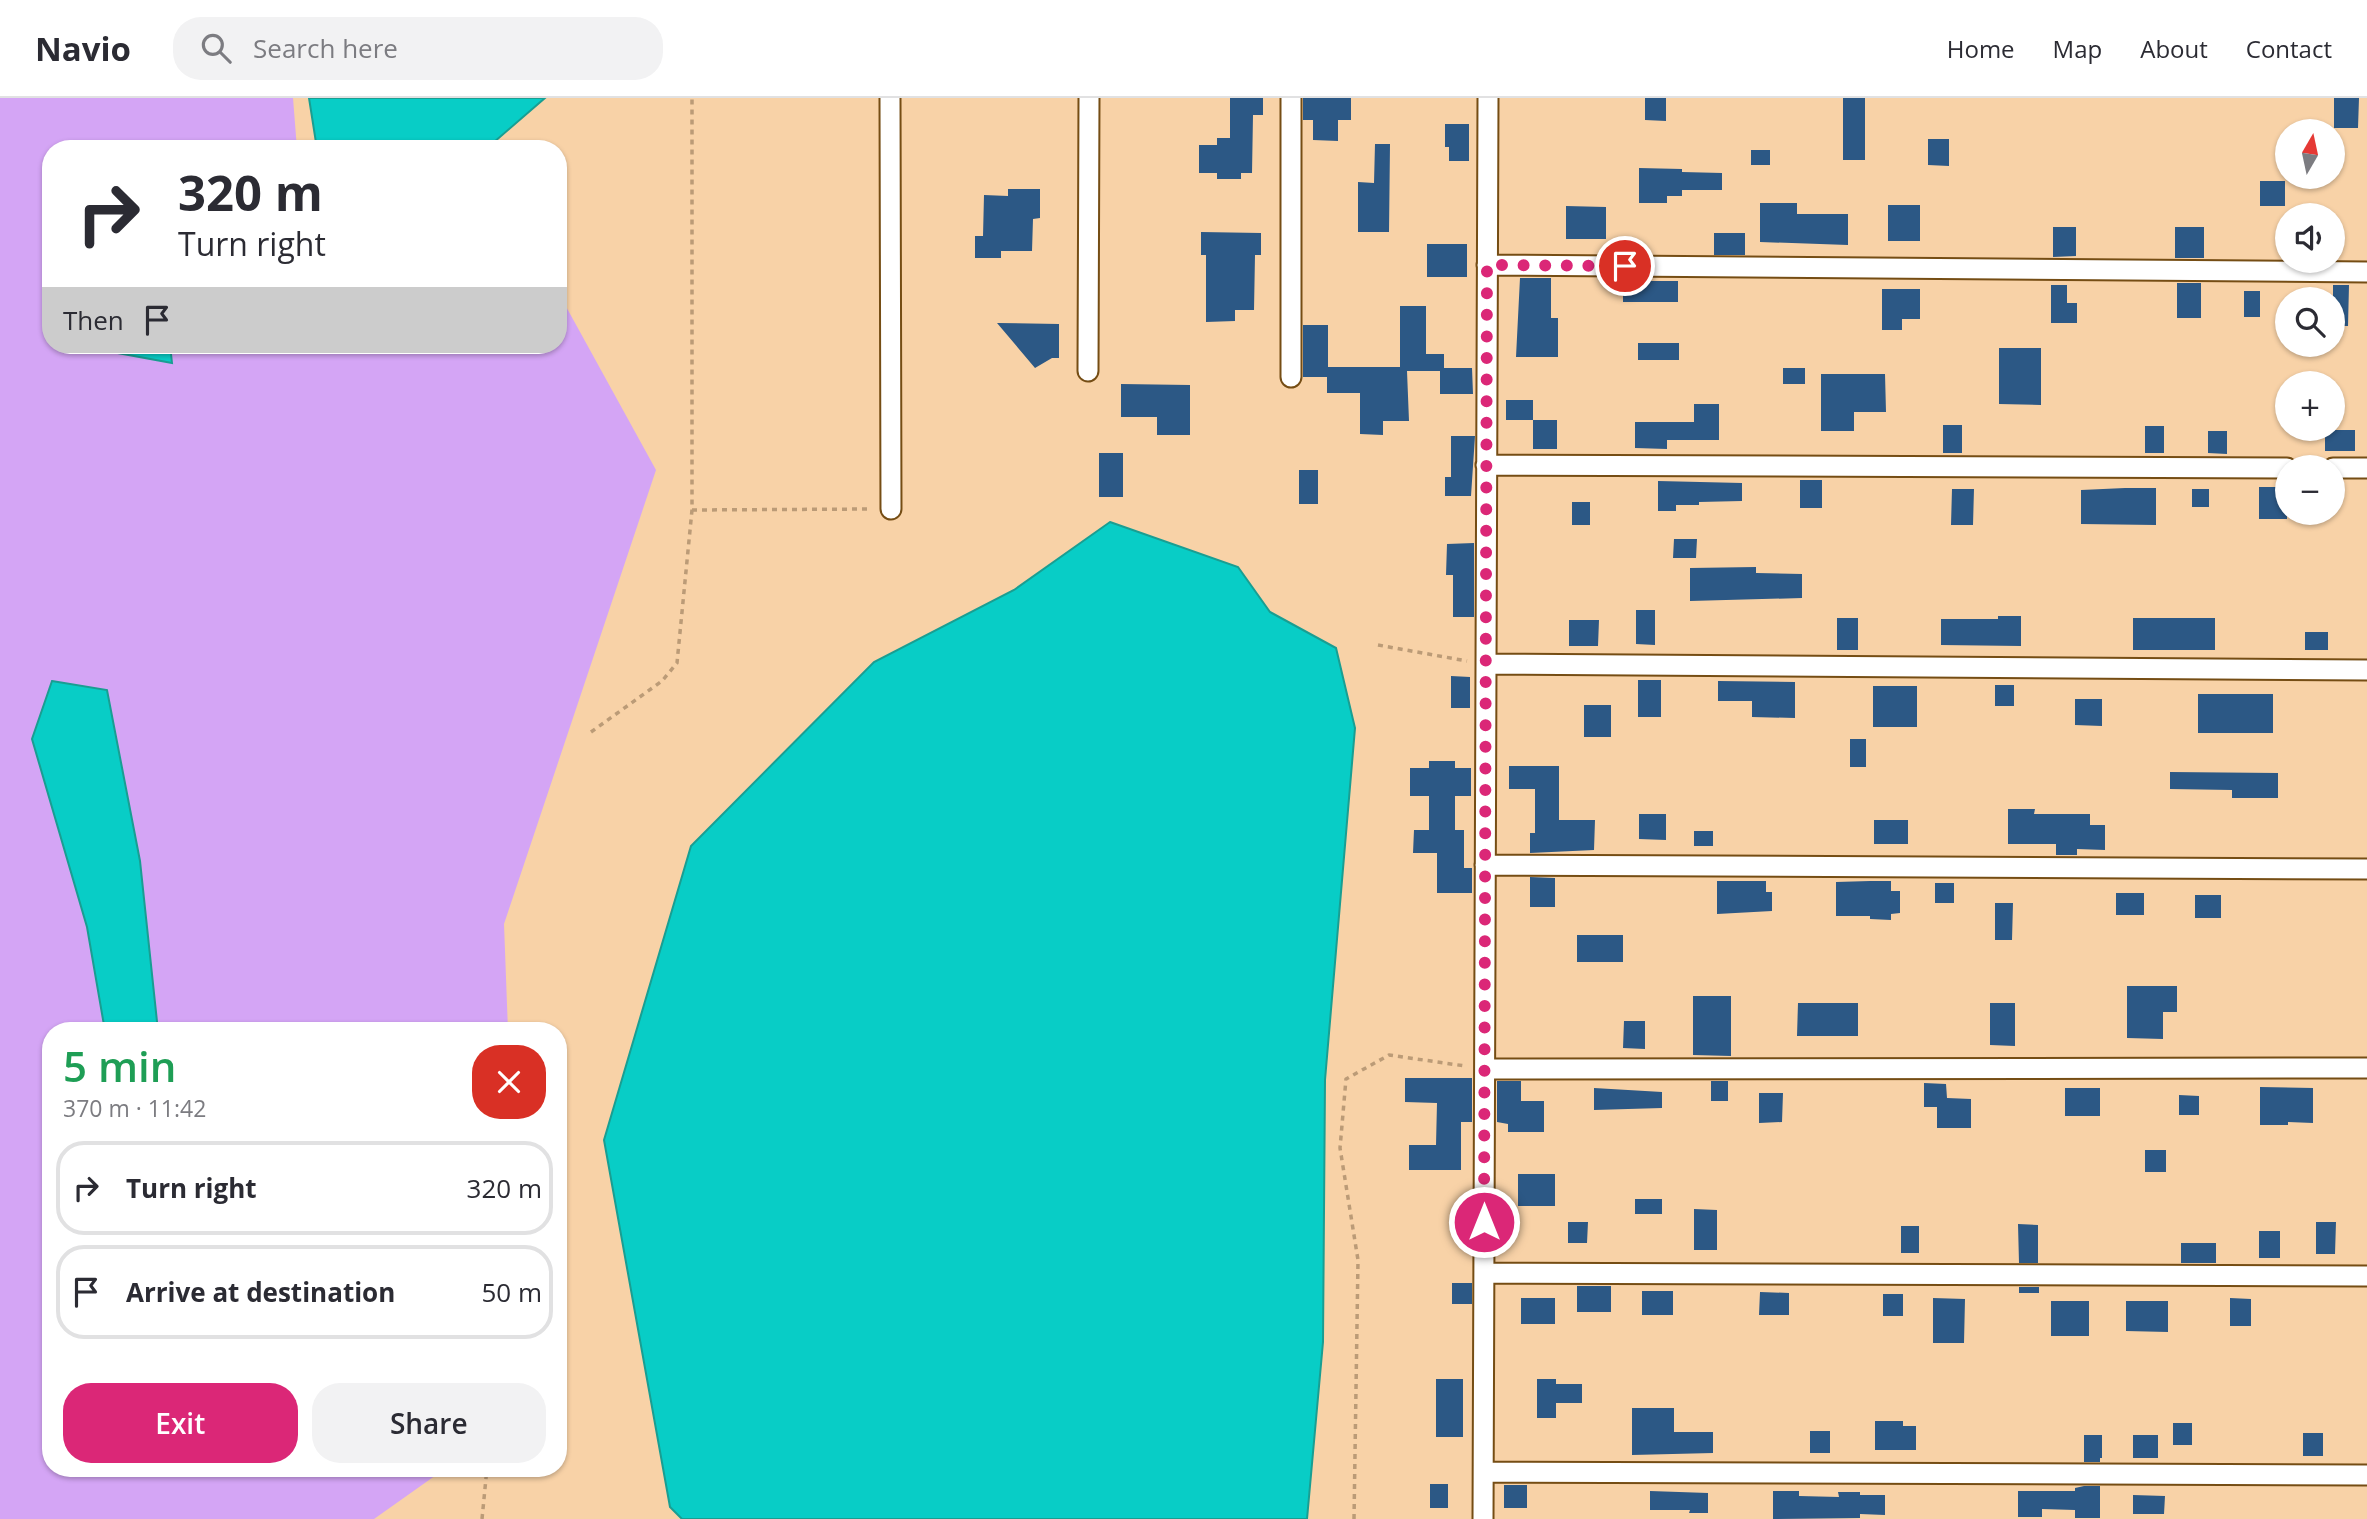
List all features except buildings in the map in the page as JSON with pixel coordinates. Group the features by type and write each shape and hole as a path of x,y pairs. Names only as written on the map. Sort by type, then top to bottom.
{"street":[{"path":"890,98 891,509"},
{"path":"1088,371 1089,98"},
{"path":"1291,98 1291,377"},
{"path":"1483,1519 1488,98"},
{"path":"1487,265 2367,272"},
{"path":"1486,465 2275,468"},
{"path":"2345,468 2367,468"},
{"path":"1486,664 2367,670"},
{"path":"1485,865 2367,869"},
{"path":"1485,1069 2367,1068"},
{"path":"1484,1273 2367,1276"},
{"path":"1483,1472 2367,1475"}],"path":[{"path":"591,732 662,681 677,663 692,510 692,98"},
{"path":"692,510 891,509"},
{"path":"1377,645 1486,664"},
{"path":"1354,1519 1358,1260 1340,1148 1346,1079 1389,1055 1485,1069"},
{"path":"482,1519 485,1477"}],"shaded area":[{"path":"0,98 293,98 296,140 42,140 42,354 567,354 567,308 656,470 504,924 508,1022 42,1022 42,1477 433,1477 374,1519 0,1519"}],"water":[{"path":"309,98 545,98 496,140 316,140"},
{"path":"123,354 171,354 172,363"},
{"path":"1110,522 1238,567 1270,612 1336,648 1355,728 1325,1080 1323,1342 1307,1519 682,1519 670,1507 604,1140 691,846 874,662 1014,590"},
{"path":"52,681 107,690 140,861 157,1022 103,1022 87,927 32,739"}],"route":[{"path":"1484,1222 1487,265 1625,266"}]}
